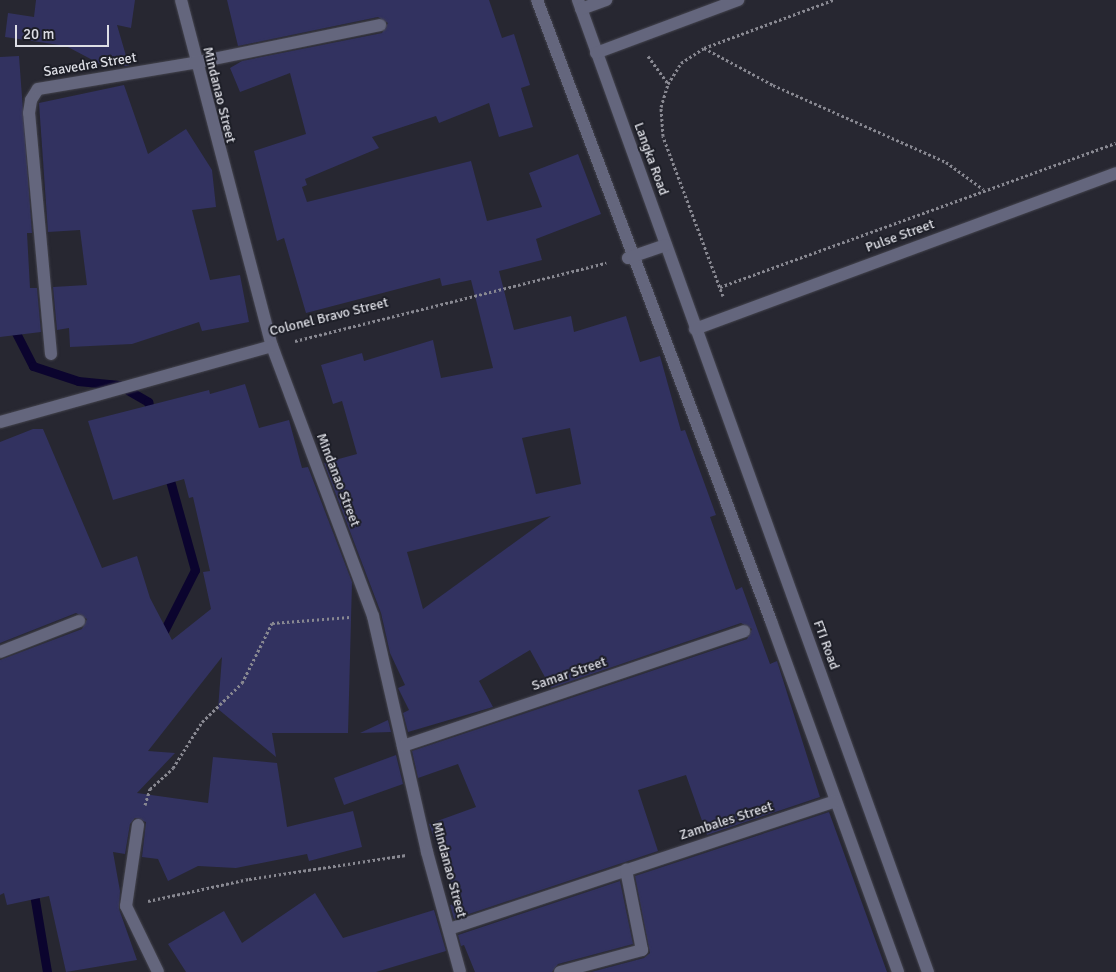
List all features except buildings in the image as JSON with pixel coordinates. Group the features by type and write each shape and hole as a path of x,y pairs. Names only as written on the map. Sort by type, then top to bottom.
{"street":[{"name":"Mindanao Street","path":"181,0 194,63 272,346 373,616 427,852 460,972"},
{"path":"537,0 630,257 898,972"},
{"path":"580,5 606,0"},
{"path":"596,53 738,0"},
{"name":"Langka Road","path":"580,5 695,329"},
{"name":"Saavedra Street","path":"52,354 30,100 38,88 194,63 380,25"},
{"name":"Pulse Street","path":"695,329 1116,173"},
{"path":"630,257 666,245"},
{"name":"FTI Road","path":"695,329 928,972"},
{"name":"Colonel Bravo Street","path":"0,422 153,381 272,346"},
{"path":"0,652 79,621"},
{"name":"Samar Street","path":"403,746 744,631"},
{"name":"Zambales Street","path":"448,930 835,801"},
{"path":"138,825 126,906 158,972"},
{"path":"560,972 642,950 626,870"}],"path":[{"path":"731,316 662,136 661,108 668,84 681,63 704,48 833,0"},
{"path":"704,48 773,85 946,162 984,189"},
{"path":"720,288 984,189 1116,143"},
{"name":"Colonel Bravo Street","path":"272,346 630,257"},
{"path":"138,825 150,789 173,768 202,722 242,683 272,623 373,616"},
{"path":"126,906 249,880 427,852"}],"waterway":[{"path":"12,325 33,366 78,381 119,385 148,402 152,415"},
{"path":"160,639 195,570 168,473"},
{"path":"33,888 47,972"}]}
